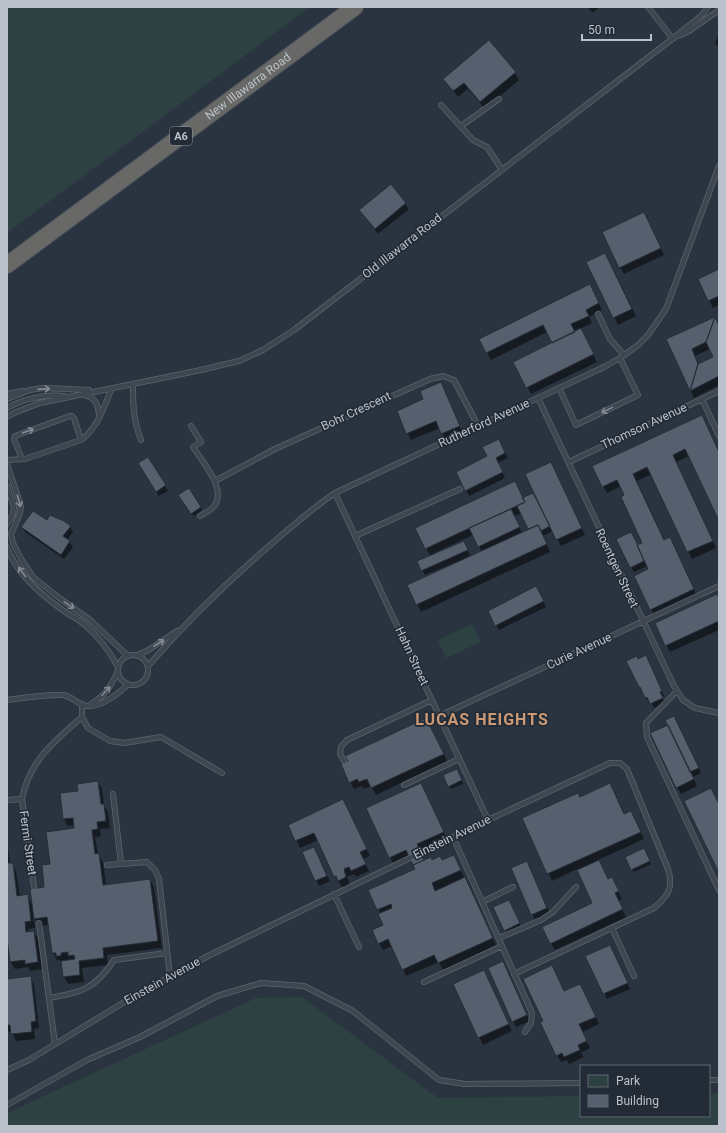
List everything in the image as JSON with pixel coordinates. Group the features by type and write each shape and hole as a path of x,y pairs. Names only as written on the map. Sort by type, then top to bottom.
{"highway":[{"name":"New Illawarra Road","path":"7,265 355,7"}],"lane":[{"path":"648,7 674,38"},
{"name":"Old Illawarra Road","path":"97,391 239,361 263,350 300,325 674,38 701,16 708,7"},
{"name":"Old Illawarra Road","path":"674,38 689,31 719,10"},
{"path":"461,126 499,98"},
{"path":"441,105 474,140 486,147 502,170"},
{"name":"Rutherford Avenue","path":"148,666 180,629 214,595 314,507 335,493 559,388 622,357 637,346 648,335 666,309 719,166"},
{"path":"559,388 576,425 638,395 622,357 610,339 598,314"},
{"name":"Bohr Crescent","path":"215,481 282,446 396,393 439,376 454,380 478,426"},
{"path":"133,384 134,419 141,440"},
{"path":"7,394 43,388 97,391"},
{"path":"7,460 22,459 81,440 94,428 112,388"},
{"path":"7,399 30,390"},
{"path":"7,417 14,412 40,402 97,391"},
{"name":"Thomson Avenue","path":"569,462 719,391"},
{"path":"80,394 90,396 95,400 98,407 99,417"},
{"path":"7,408 39,397 55,395 69,396"},
{"name":"Roentgen Street","path":"538,398 642,622 677,691 683,700 695,708 719,713"},
{"path":"702,399 719,436"},
{"path":"22,459 14,439 15,436 70,416 74,418 81,440"},
{"path":"191,426 201,442 193,447 217,486 218,497 215,506 200,516"},
{"path":"7,464 21,506 20,513 11,534 13,543 21,560 33,577 90,620 128,656"},
{"path":"7,486 14,507 13,514 7,524"},
{"path":"355,536 460,489"},
{"name":"Hahn Street","path":"335,493 488,820"},
{"path":"7,547 21,572 35,589 60,609 86,626 113,657 118,669 121,679 128,684 137,684 145,679 148,666 144,660 137,655 128,656 120,662 118,669 110,688 99,699 88,706"},
{"name":"Curie Avenue","path":"440,716 719,586"},
{"name":"Rutherford Avenue","path":"137,655 180,629"},
{"path":"7,700 44,695 65,695 88,706 102,703 122,691 128,684"},
{"path":"677,691 646,723 647,738 719,890"},
{"path":"344,761 340,754 341,747 347,740 432,700"},
{"path":"82,704 82,717 88,728 110,741 124,743 161,737 222,773"},
{"path":"7,800 22,799 24,787 29,775 40,757 82,717"},
{"path":"404,785 459,758"},
{"name":"Einstein Avenue","path":"7,1070 29,1060 126,1001 211,954 488,820 610,763 620,763 627,769 668,869 671,878 670,889 664,899 654,908 514,974"},
{"path":"113,794 121,864"},
{"name":"Fermi Street","path":"22,799 34,887"},
{"path":"453,837 532,1013 532,1023 525,1032"},
{"path":"107,865 147,862 155,870 158,879 170,976"},
{"path":"482,902 513,887"},
{"path":"499,938 541,920 553,912 576,887"},
{"path":"334,894 359,947"},
{"path":"39,923 54,1044"},
{"path":"612,928 634,976"},
{"path":"424,982 502,946"},
{"path":"49,998 76,993 91,986 105,974 114,960 167,953"},
{"path":"7,1105 88,1060 140,1037 217,996 261,983 304,986 353,1011 439,1080 465,1084 580,1082"}],"green space":[{"path":"7,7 310,7 7,233"},
{"path":"472,624 481,642 446,658 438,640"},
{"path":"302,997 438,1098 580,1096 580,1117 710,1117 710,1094 719,1093 719,1126 7,1126 7,1113 256,998"}],"building":[{"path":"489,40 516,72 480,102 464,83 453,91 443,79"},
{"path":"391,184 406,203 375,229 359,210"},
{"path":"644,212 661,248 619,268 602,232"},
{"path":"605,253 632,309 613,318 586,262"},
{"path":"719,269 719,296 708,301 698,279"},
{"path":"590,284 599,303 586,310 589,316 571,324 575,332 552,343 543,325 486,353 479,339"},
{"path":"715,317 706,342 692,349 698,364 690,391 666,339"},
{"path":"715,317 719,326 719,376 690,391 698,364 713,357 706,342"},
{"path":"581,328 594,354 526,388 513,362"},
{"path":"441,382 460,426 441,434 436,421 406,434 397,411 423,399 420,391"},
{"path":"702,415 719,452 719,521 685,449 673,455 713,541 687,552 647,467 633,474 664,540 670,537 694,589 650,610 634,576 648,569 637,545 642,543 621,497 624,495 617,480 602,487 592,466"},
{"path":"499,439 505,453 496,458 503,472 465,491 456,472 487,456 482,447"},
{"path":"148,457 166,485 156,492 138,463"},
{"path":"551,462 582,528 556,540 525,474"},
{"path":"515,481 525,502 425,549 415,528"},
{"path":"189,488 201,507 191,514 178,495"},
{"path":"533,493 550,526 541,531 538,525 528,529 517,506 525,502 522,498"},
{"path":"511,509 520,527 478,547 469,528"},
{"path":"33,511 47,520 50,515 71,526 63,536 70,541 61,555 21,527"},
{"path":"538,525 547,544 416,605 407,585"},
{"path":"631,532 644,561 630,568 616,539"},
{"path":"464,541 468,550 421,571 417,561"},
{"path":"536,586 544,601 495,626 488,611"},
{"path":"717,594 719,598 719,621 665,646 655,623"},
{"path":"646,655 662,691 660,692 663,698 650,704 647,697 645,698 626,661 637,656 638,659"},
{"path":"674,716 699,768 690,772 665,720"},
{"path":"426,718 444,754 371,788 367,779 359,782 357,779 349,783 341,764 348,761 345,756"},
{"path":"668,725 694,779 676,788 650,733"},
{"path":"457,769 462,780 448,787 443,775"},
{"path":"98,781 101,804 104,804 106,821 97,822 98,829 92,830 95,854 99,853 103,885 150,879 158,941 103,948 104,958 79,961 80,975 63,977 61,961 75,959 74,955 68,956 68,952 61,953 61,956 56,956 56,953 52,953 47,917 34,919 30,889 44,887 42,865 50,864 46,832 74,828 73,818 63,819 60,793 78,791 77,784"},
{"path":"421,783 444,832 417,844 424,860 413,865 406,850 389,858 366,808"},
{"path":"610,783 624,814 631,811 641,832 547,874 522,818 578,793 580,797"},
{"path":"711,788 719,804 719,873 684,801"},
{"path":"343,799 367,849 360,852 366,864 351,871 349,867 344,869 346,877 338,881 336,876 334,877 314,833 295,841 288,825"},
{"path":"314,847 327,876 315,881 302,852"},
{"path":"644,848 650,861 631,870 625,857"},
{"path":"454,855 461,870 432,883 435,891 465,877 493,938 438,963 434,955 402,970 388,939 378,944 372,930 383,925 378,914 392,908 391,904 377,910 368,890 415,869 413,865 431,857 432,860 440,856 442,860"},
{"path":"7,858 8,863 13,863 17,896 28,894 31,921 25,922 26,932 34,931 38,962 25,964 25,960 10,962 7,938"},
{"path":"599,860 608,879 612,877 619,891 615,893 623,909 550,944 542,927 592,903 577,870"},
{"path":"527,861 547,908 531,915 511,868"},
{"path":"509,900 520,923 504,931 493,907"},
{"path":"610,945 628,983 603,994 585,956"},
{"path":"503,961 527,1015 512,1022 488,968"},
{"path":"552,965 564,991 580,984 596,1017 579,1024 587,1041 578,1045 580,1050 564,1057 562,1053 556,1056 540,1022 543,1021 523,979"},
{"path":"484,970 509,1024 478,1038 453,984"},
{"path":"31,976 36,1021 31,1022 32,1032 11,1034 10,1025 7,1025 7,979"}],"district":[{"name":"LUCAS HEIGHTS","path":"482,719"}]}
